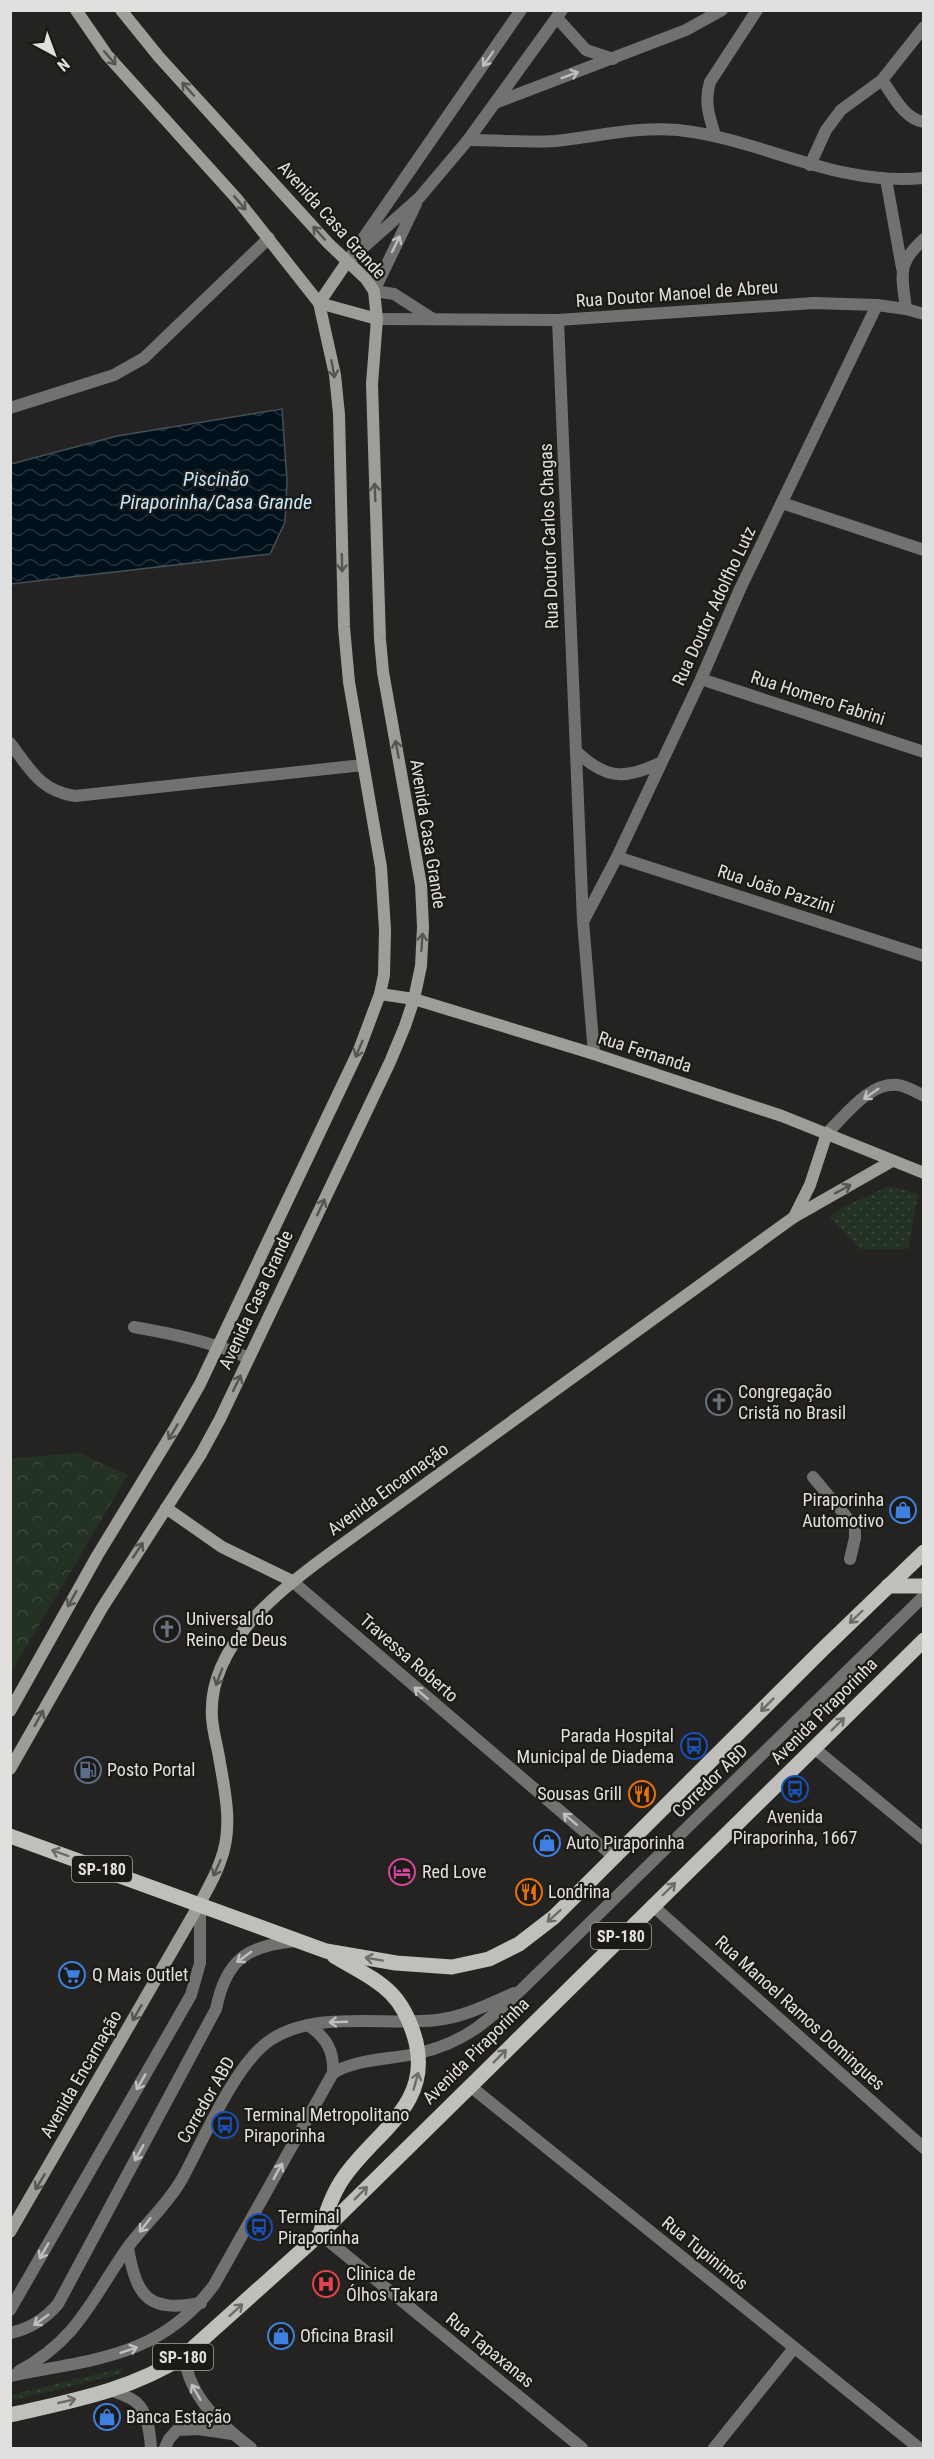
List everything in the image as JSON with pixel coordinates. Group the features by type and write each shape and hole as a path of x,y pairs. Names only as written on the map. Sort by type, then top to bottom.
{"main road":[{"name":"Avenida Casa Grande","path":"10,1711 97,1556 176,1428 359,1050 380,994 384,975 385,930 381,867 349,682 344,627 339,414 334,375 319,303 269,238 202,159 107,55 76,10"},
{"name":"Avenida Casa Grande","path":"10,1769 102,1608 201,1454 390,1062 414,999 422,946 421,885 383,672 380,639 372,384 377,319 374,291 366,279 347,262 159,57 121,10"},
{"path":"347,262 319,303 377,319"},
{"name":"Rua Fernanda","path":"380,994 414,999 594,1054 782,1116 892,1161"},
{"name":"Avenida Encarnação","path":"794,1217 810,1185 827,1133"},
{"path":"892,1161 924,1173"},
{"name":"Avenida Encarnação","path":"10,2232 200,1903 220,1864 227,1831 228,1808 212,1719 214,1690 228,1656 264,1605 292,1581 794,1217 892,1161"},
{"name":"Travessa Roberto","path":"166,1508 222,1547 292,1581"},
{"name":"SP-180","path":"10,1836 200,1903 326,1951 431,1967 452,1967 489,1959 519,1944 548,1922 924,1552"},
{"path":"888,1586 924,1586"},
{"name":"Avenida Piraporinha","path":"10,2415 113,2391 162,2371 184,2356 320,2234 924,1640"},
{"path":"320,2234 329,2202 343,2177 401,2113 418,2079 418,2053 410,2020 401,2003 384,1986 326,1951"}],"street":[{"path":"347,262 521,10"},
{"path":"495,103 686,30 722,10"},
{"path":"715,135 706,108 710,82 757,10"},
{"path":"347,262 419,198 468,140 559,14 586,50 614,59"},
{"path":"810,165 826,130 841,110 882,80 924,27"},
{"path":"882,80 906,113 916,121 924,122"},
{"path":"468,140 553,141 640,130 676,130 715,135 833,172 903,180 924,178"},
{"path":"886,178 902,268 906,309"},
{"path":"419,198 374,291 394,294 432,319"},
{"path":"10,408 114,375 144,358 269,238"},
{"path":"902,268 911,251 924,239"},
{"name":"Rua Doutor Manoel de Abreu","path":"377,319 558,320 814,303 877,305 924,314"},
{"name":"Rua Doutor Adolfho Lutz","path":"583,921 617,857 701,679 740,589 877,305"},
{"name":"Rua Doutor Carlos Chagas","path":"558,320 583,921 594,1054"},
{"path":"782,503 924,550"},
{"name":"Rua Homero Fabrini","path":"701,679 924,752"},
{"path":"10,743 38,781 59,794 75,796 363,765"},
{"path":"576,751 604,773 624,775 642,772 660,763"},
{"name":"Rua João Pazzini","path":"617,857 924,956"},
{"name":"Avenida Encarnação","path":"827,1133 873,1091 888,1084 901,1085 924,1096"},
{"path":"134,1327 218,1345 249,1358"},
{"path":"813,1477 855,1527 850,1559"},
{"name":"Travessa Roberto","path":"292,1581 614,1857"},
{"name":"Corredor ABD","path":"10,2375 120,2353 162,2336 182,2321 201,2303 214,2285 333,2073 359,2061 418,2053 457,2042 472,2033 521,1990 924,1596"},
{"path":"814,1748 924,1839"},
{"name":"Avenida Encarnação","path":"10,2310 191,1995 200,1963 200,1903"},
{"name":"Rua Manoel Ramos Domingues","path":"652,1905 924,2148"},
{"path":"10,2333 33,2326 58,2304 216,2009 221,1987 228,1972 239,1960 265,1946 299,1941"},
{"name":"Corredor ABD","path":"10,2375 31,2364 66,2338 82,2320 128,2248 180,2183 244,2066 271,2039 308,2025 437,2020 461,2015 521,1990"},
{"path":"308,2025 320,2033 329,2045 333,2059 333,2073"},
{"name":"Rua Tupinimós","path":"470,2086 919,2448"},
{"name":"Rua Tapaxanas","path":"320,2234 582,2448"},
{"path":"128,2248 137,2284 150,2300 169,2306 201,2303"},
{"path":"714,2448 794,2348"},
{"path":"184,2356 189,2378 207,2409 251,2448"},
{"path":"113,2391 136,2402 144,2413 150,2433 151,2448"},
{"path":"165,2448 177,2430 198,2428 233,2434"}],"green space":[{"path":"890,1186 918,1194 908,1249 860,1249 830,1217 841,1208"},
{"path":"79,1453 128,1475 11,1672 11,1461 12,1458"},
{"path":"123,2368 119,2374 11,2401 11,2395"}],"water":[{"name":"Piscinão Piraporinha/Casa Grande","path":"282,409 287,481 285,522 270,554 11,584 11,464 117,436"}],"place":[{"name":"Congregação Cristã no Brasil","path":"719,1402"},
{"name":"Piraporinha Automotivo","path":"903,1510"},
{"name":"Universal do Reino de Deus","path":"167,1629"},
{"name":"Parada Hospital Municipal de Diadema","path":"694,1746"},
{"name":"Posto Portal","path":"88,1770"},
{"name":"Avenida Piraporinha, 1667","path":"795,1789"},
{"name":"Sousas Grill","path":"642,1794"},
{"name":"Auto Piraporinha","path":"547,1843"},
{"name":"Red Love","path":"402,1872"},
{"name":"Londrina","path":"529,1892"},
{"name":"Q Mais Outlet","path":"72,1975"},
{"name":"Terminal Metropolitano Piraporinha","path":"225,2125"},
{"name":"Terminal Piraporinha","path":"259,2227"},
{"name":"Clinica de Ólhos Takara","path":"326,2284"},
{"name":"Oficina Brasil","path":"281,2336"},
{"name":"Banca Estação","path":"107,2417"}]}
